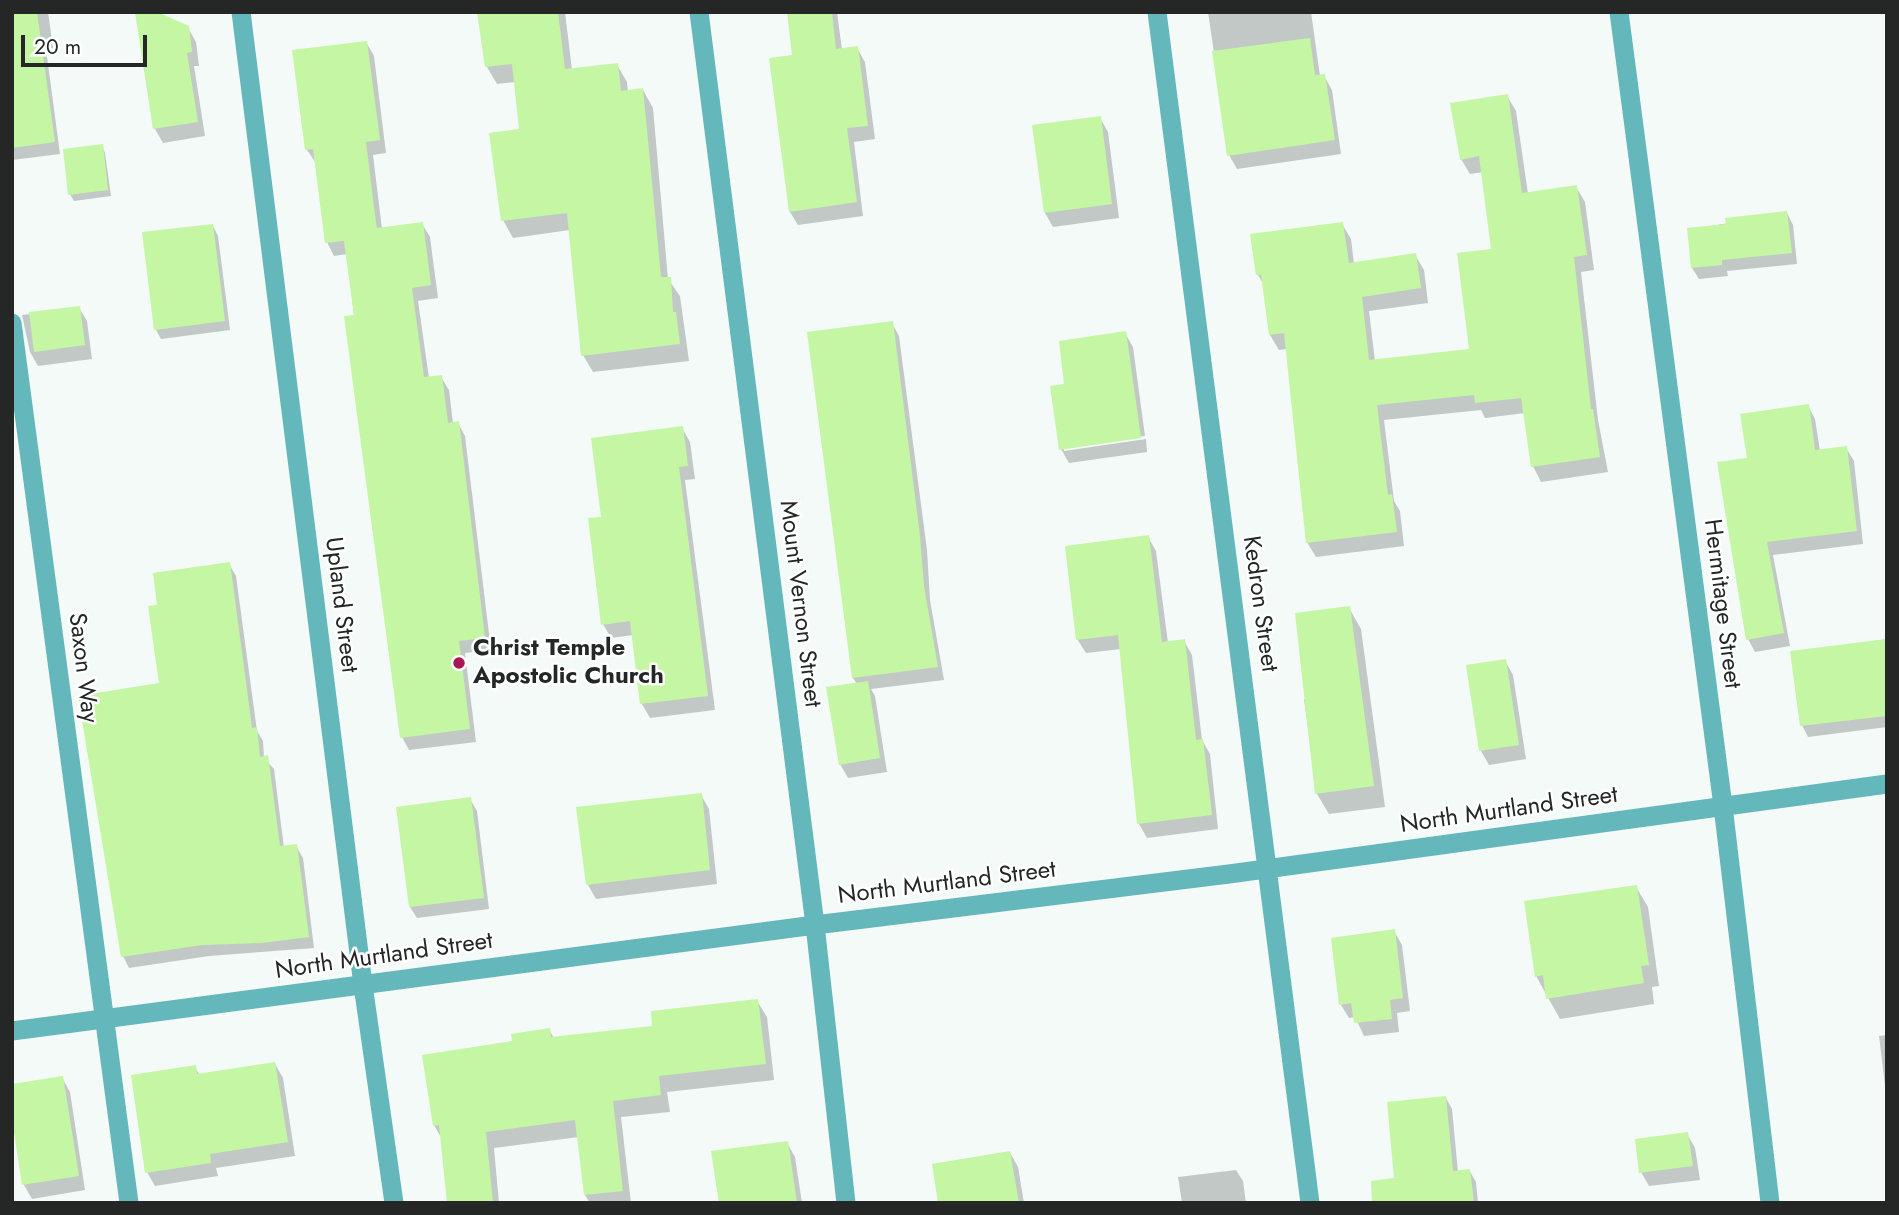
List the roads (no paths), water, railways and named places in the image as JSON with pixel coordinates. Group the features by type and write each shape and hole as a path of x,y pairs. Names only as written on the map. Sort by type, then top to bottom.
{"street":[{"name":"Upland Street","path":"241,12 363,985 394,1203"},
{"name":"Mount Vernon Street","path":"699,12 815,925 846,1203"},
{"name":"Kedron Street","path":"1157,12 1310,1203"},
{"name":"Hermitage Street","path":"1619,12 1723,806 1770,1203"},
{"name":"Saxon Way","path":"12,323 128,1203"},
{"name":"North Murtland Street","path":"12,1031 1269,868 1887,784"}],"place":[{"name":"Christ Temple Apostolic Church","path":"459,663"}]}
